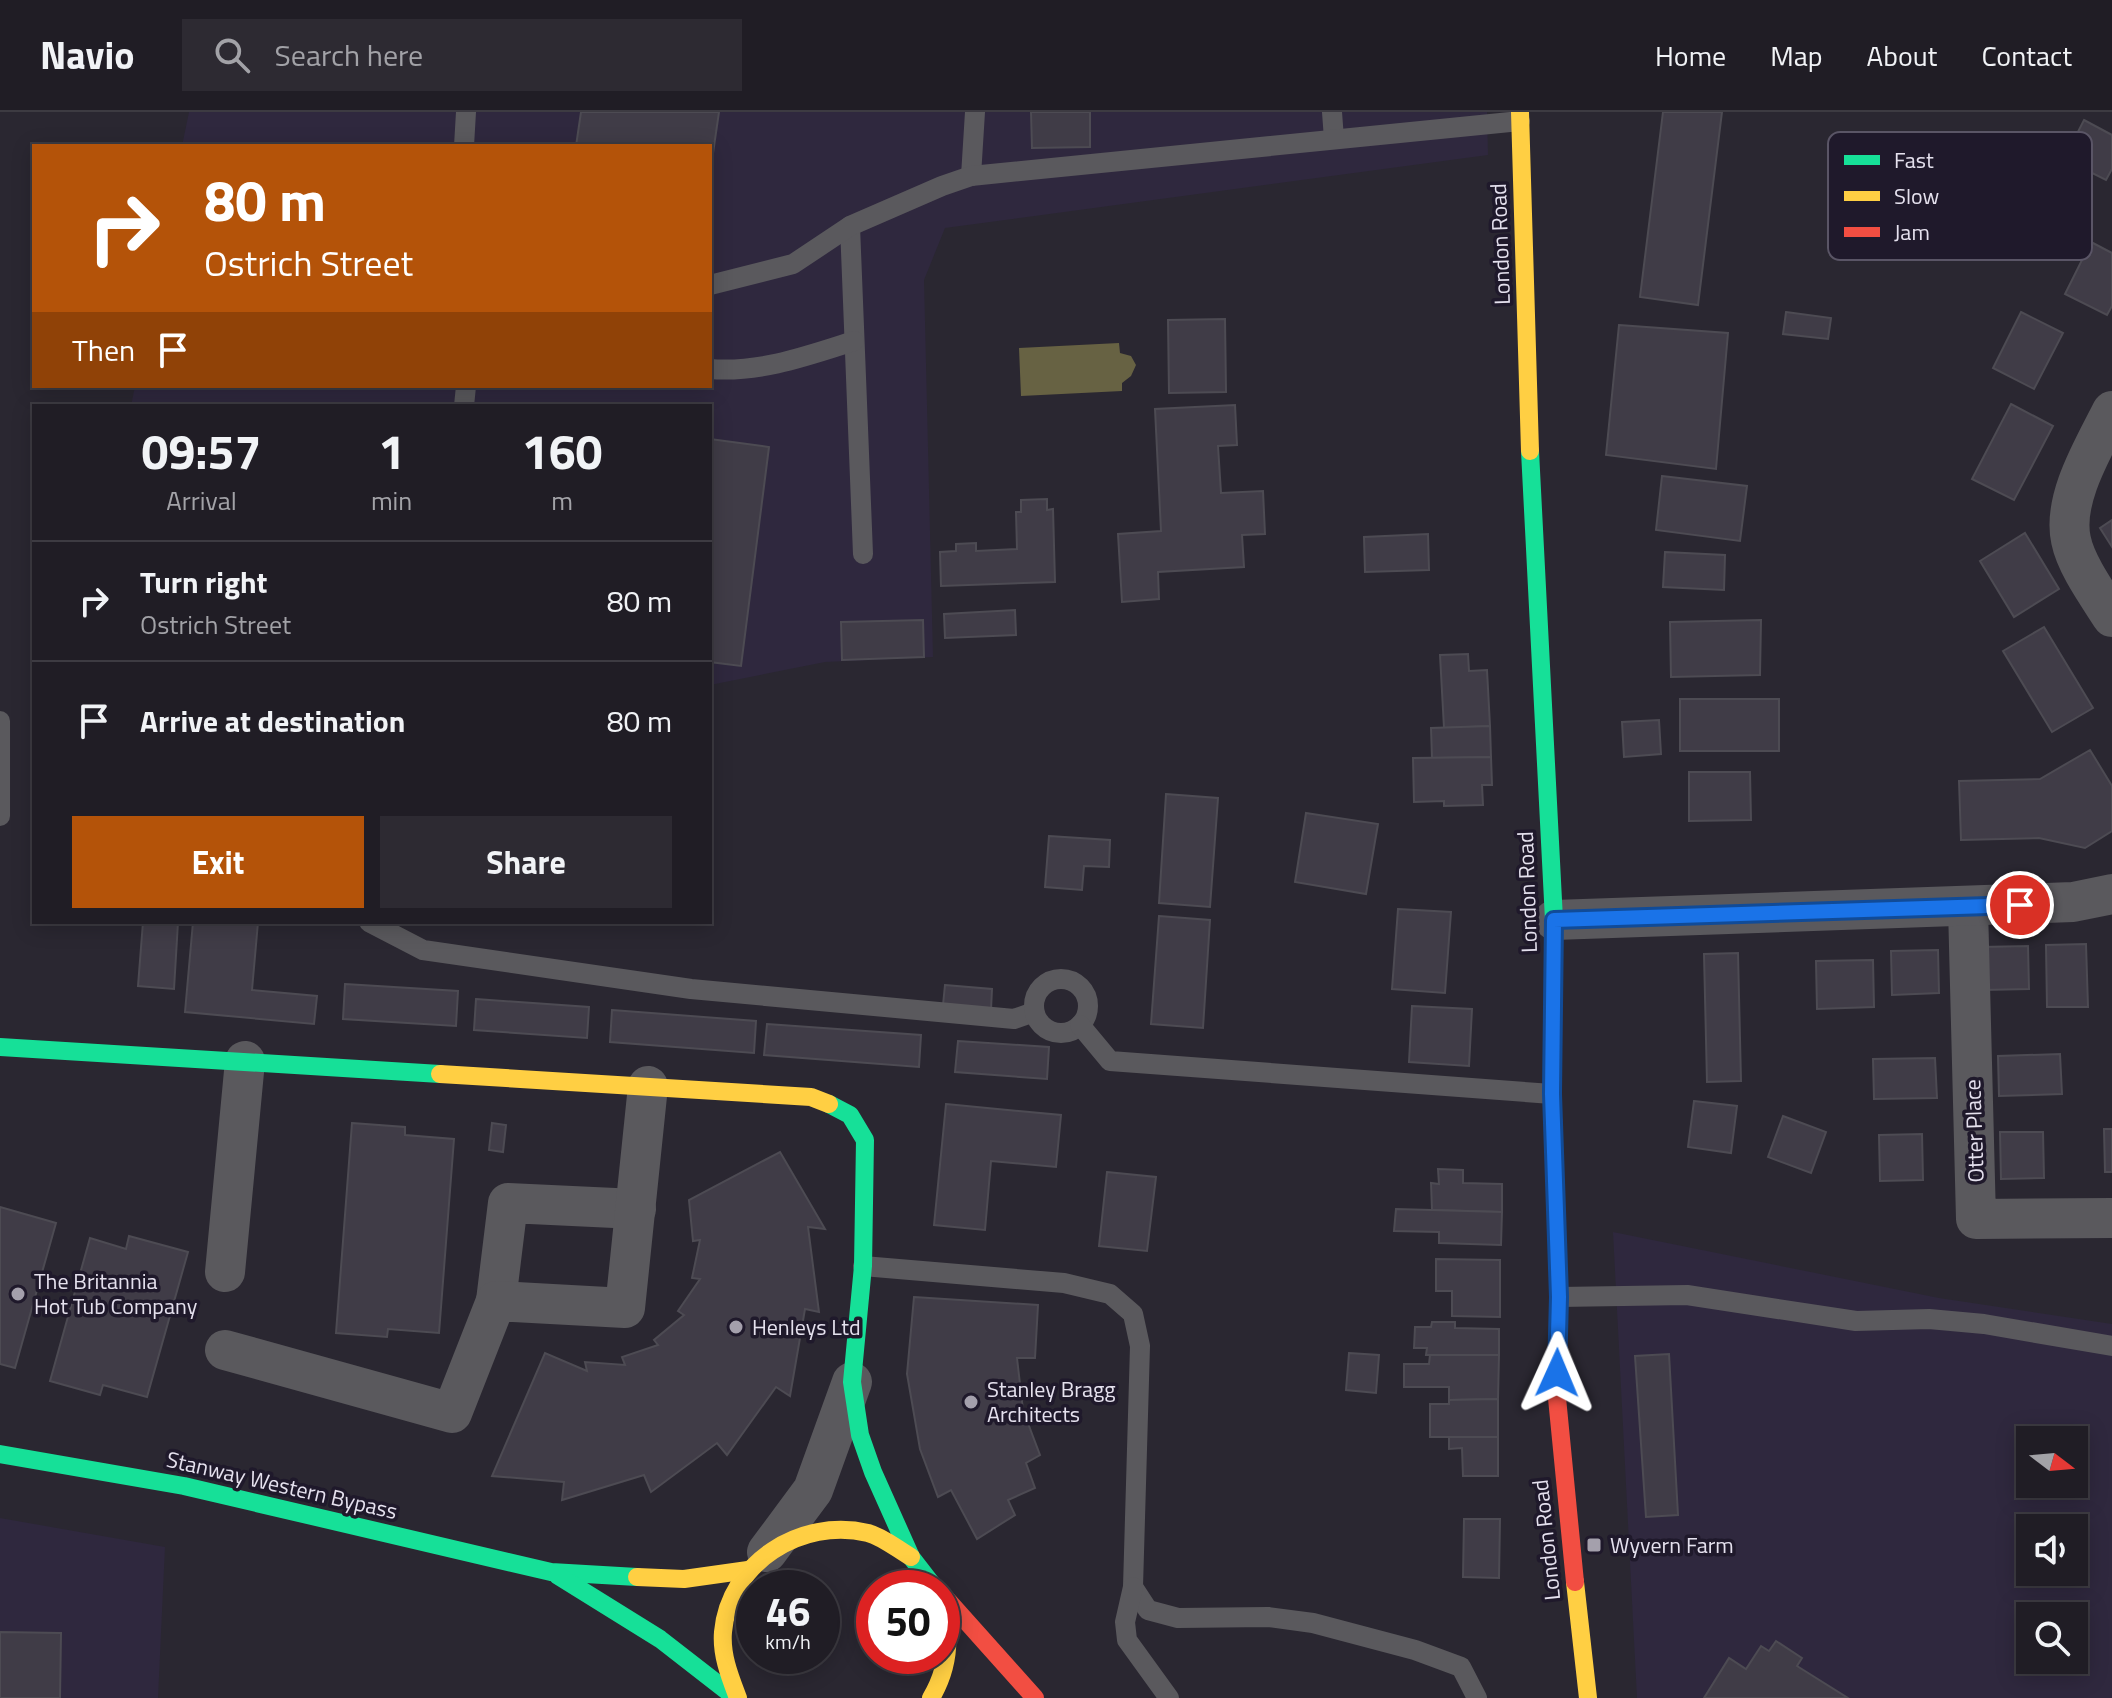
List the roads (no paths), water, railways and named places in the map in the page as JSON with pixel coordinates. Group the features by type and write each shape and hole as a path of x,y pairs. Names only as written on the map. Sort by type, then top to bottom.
{"street":[{"name":"London Road","path":"1520,116 1531,498 1554,920 1552,1094 1559,1297 1557,1398 1588,1698"},
{"path":"2112,411 2070,502 2070,515 2071,540 2089,581 2112,617"},
{"path":"1554,920 1968,907 2073,902 2112,894"},
{"name":"Otter Place","path":"1968,907 1976,1219 2112,1218"},
{"path":"0,1047 811,1097 848,1112 858,1123 865,1140 863,1266 852,1382 860,1435 911,1557 922,1570"},
{"path":"225,1272 245,1061"},
{"path":"496,1301 625,1308 648,1086"},
{"path":"225,1350 452,1413 496,1301 508,1203 636,1209"},
{"path":"737,1698 724,1658 723,1629 729,1603 757,1561 813,1490 852,1382"},
{"name":"Stanway Western Bypass","path":"0,1454 184,1486 551,1572 684,1579 757,1561 795,1536 829,1529 873,1534 911,1557"},
{"name":"Stanway Western Bypass","path":"551,1572 660,1639 737,1698"},
{"path":"960,1615 1035,1698"},
{"name":"London Road","path":"1578,1698 1583,1669"},
{"path":"931,1698 941,1684 943,1674"}],"lane":[{"path":"464,144 466,112"},
{"path":"971,176 975,112"},
{"path":"1332,112 1334,139"},
{"path":"712,284 793,264 850,226 971,176 1334,139 1520,116"},
{"path":"850,226 863,554"},
{"path":"712,369 735,371 767,366 854,341"},
{"path":"0,721 1,809"},
{"path":"373,924 423,950 691,989 1014,1019 1034,1012"},
{"path":"1058,978 1071,980 1085,993 1088,1002 1086,1017 1080,1025 1071,1031 1052,1032 1037,1021 1033,1002 1043,984 1058,978"},
{"path":"1080,1025 1110,1061 1552,1094"},
{"path":"863,1266 1064,1283 1110,1294 1133,1314 1140,1346 1133,1587 1125,1622 1127,1640 1169,1698"},
{"path":"1559,1297 1687,1295 1856,1321 1929,1319 1984,1324 2112,1346"},
{"path":"1133,1587 1148,1610 1178,1618 1268,1617 1313,1623 1415,1650 1461,1667 1477,1698"}],"place":[{"name":"The Britannia Hot Tub Company","path":"18,1294"},
{"name":"Henleys Ltd","path":"736,1327"},
{"name":"Stanley Bragg Architects","path":"971,1402"},
{"name":"Wyvern Farm","path":"1594,1545"}]}
